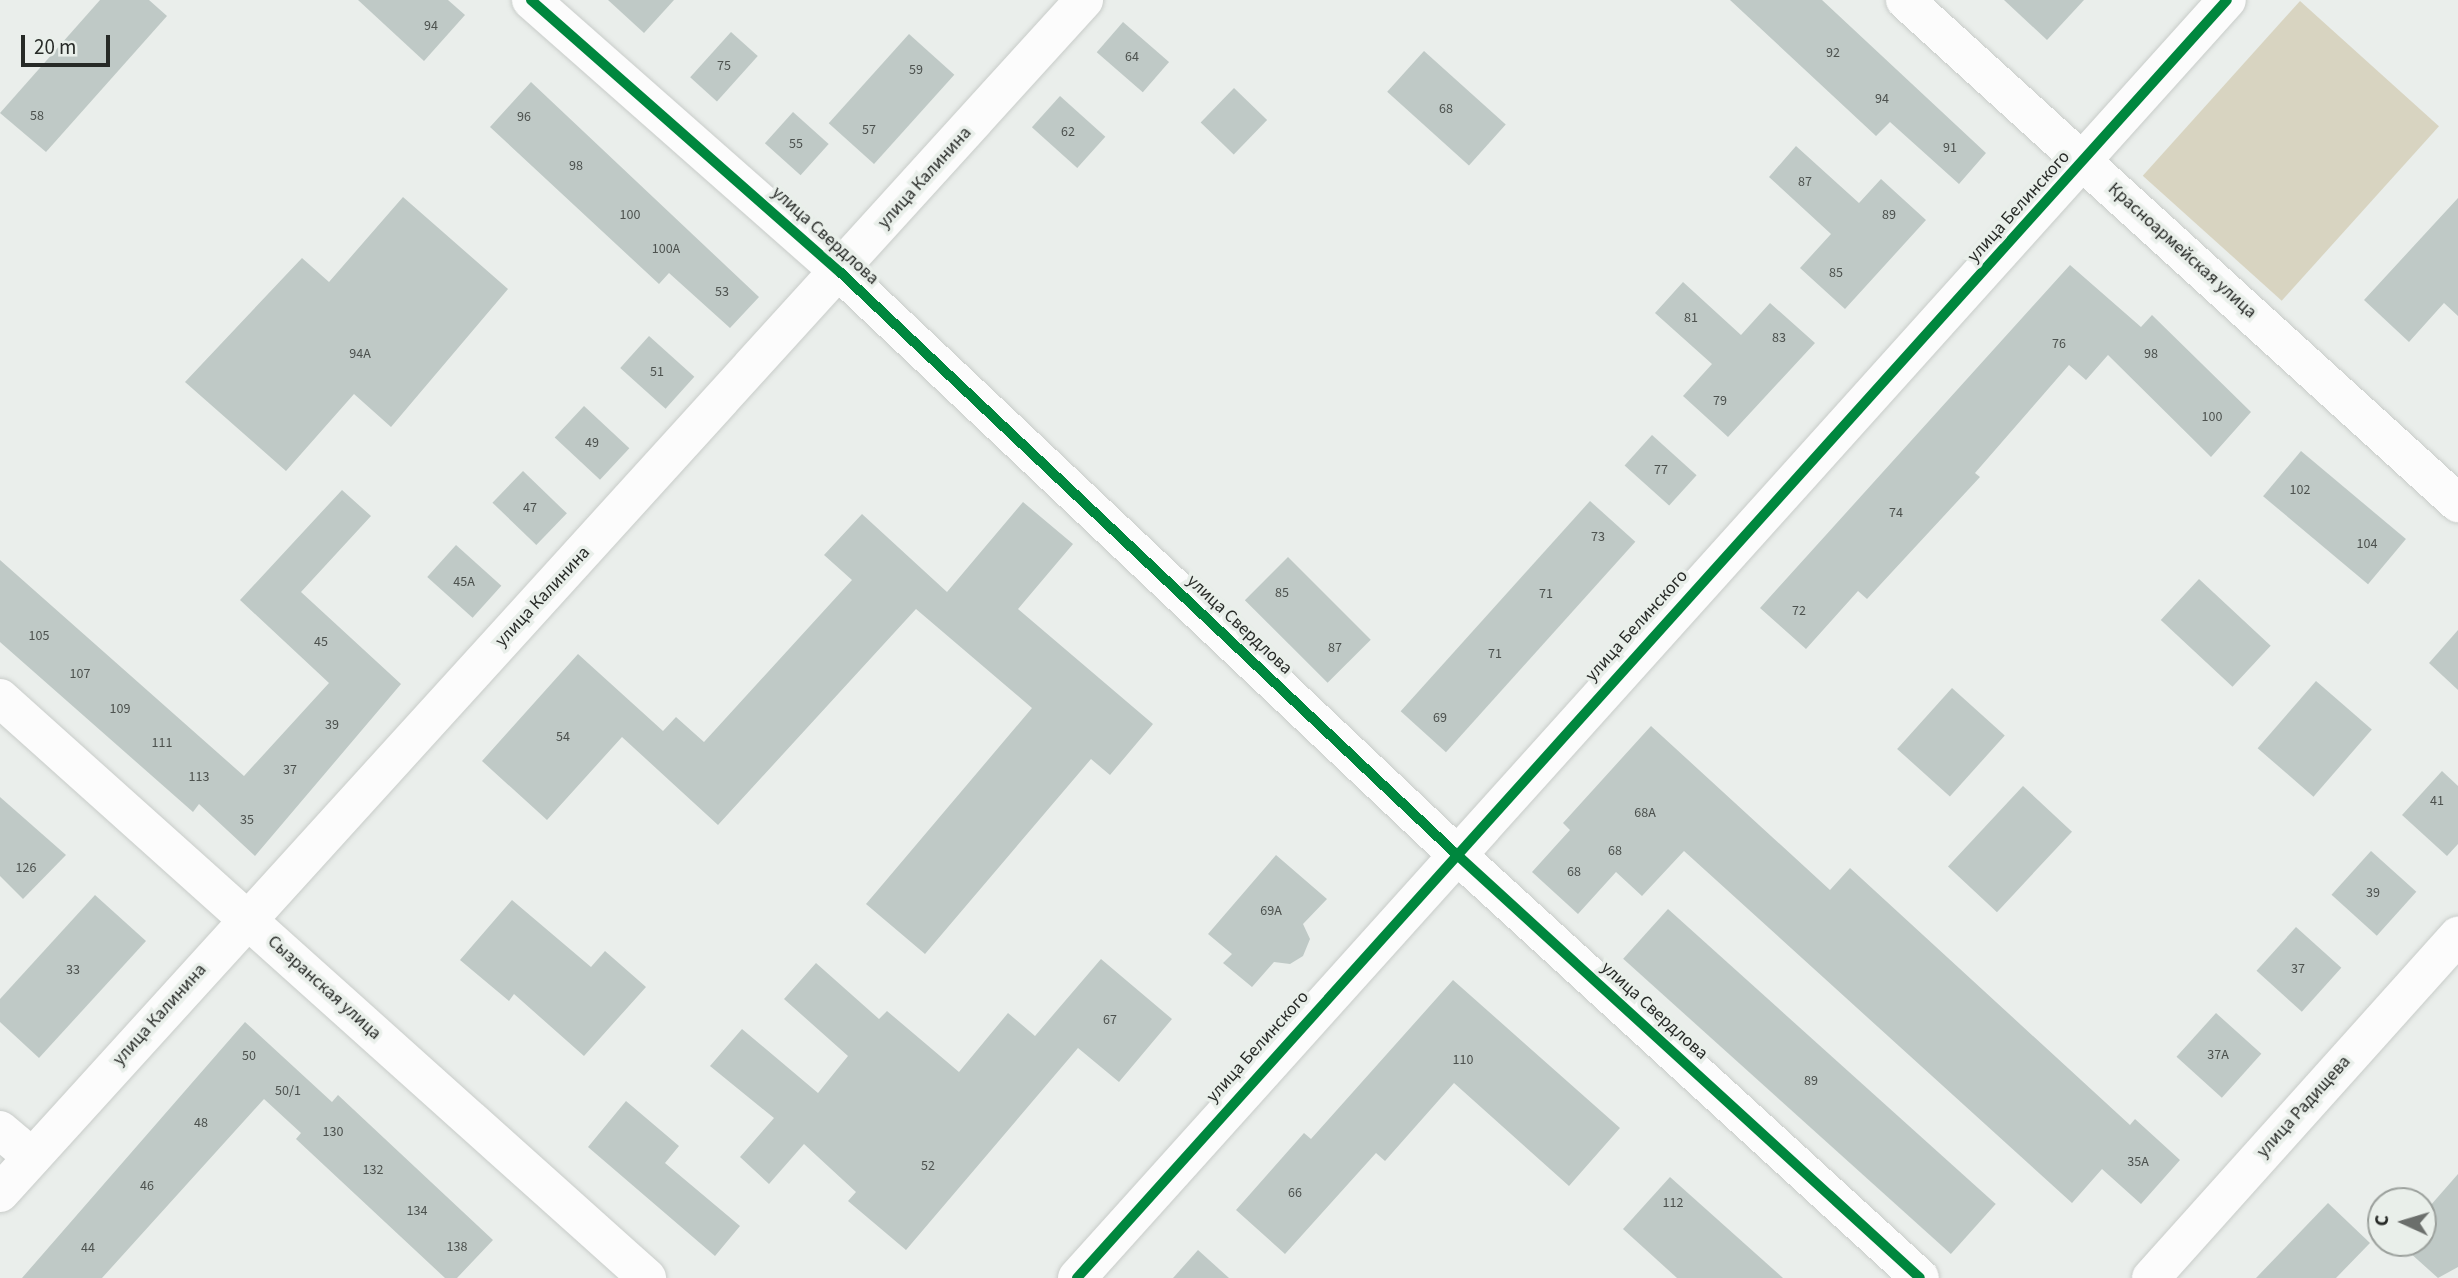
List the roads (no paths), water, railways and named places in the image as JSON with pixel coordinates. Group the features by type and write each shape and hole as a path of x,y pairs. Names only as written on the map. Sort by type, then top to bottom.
{"street":[{"name":"улица Свердлова","path":"531,0 841,273 1454,852 1920,1278"},
{"name":"улица Калинина","path":"0,1193 841,273 1084,0"},
{"name":"Красноармейская улица","path":"1905,0 2458,503"},
{"name":"улица Белинского","path":"1077,1278 1454,852 2083,162 2227,0"},
{"name":"Сызранская улица","path":"0,698 647,1278"},
{"name":"улица Радищева","path":"2151,1278 2458,936"},
{"path":"0,1130 32,1157"}]}
